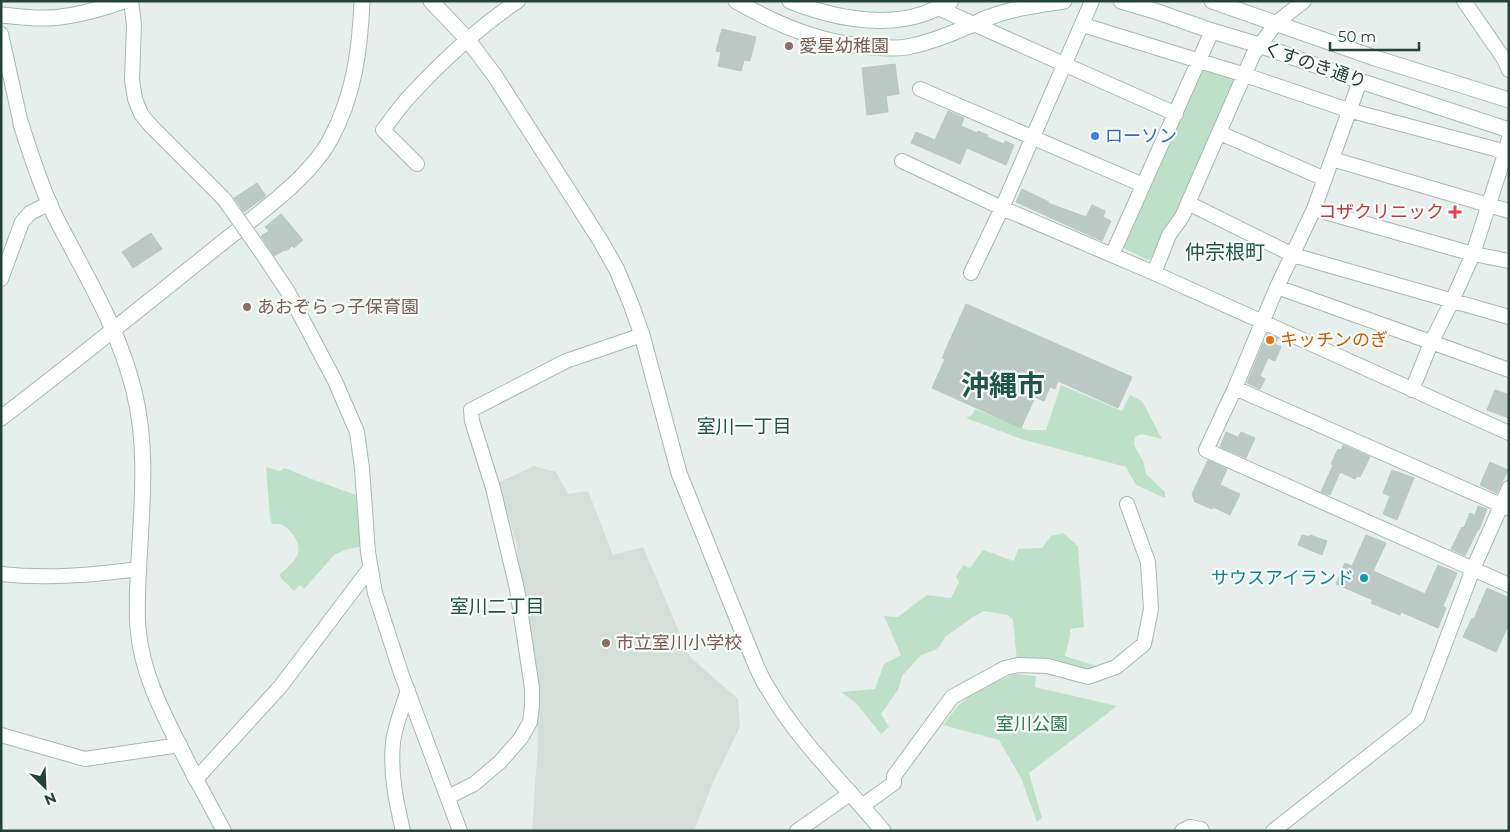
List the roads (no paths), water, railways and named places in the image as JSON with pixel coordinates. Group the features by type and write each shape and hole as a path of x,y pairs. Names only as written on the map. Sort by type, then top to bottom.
{"street":[{"path":"1,15 42,18 94,10 124,1"},
{"path":"130,1 134,25 132,80 135,99 141,114 224,199 264,256 297,308 335,381 357,432 362,468 368,552 375,593 401,674 460,831"},
{"path":"1,418 114,330 277,198 316,162 330,141 349,96 359,56 362,1"},
{"path":"431,1 468,40 496,76 600,240 632,304 679,473 755,663 787,718 883,831"},
{"path":"417,164 383,130 408,97 468,40 518,1"},
{"path":"790,1 832,15 867,21 905,18 922,14 944,4 975,24 1176,114"},
{"path":"741,2 788,28 805,34 856,46 884,48 905,47 930,41 988,17 1064,1"},
{"path":"971,273 1002,208 1092,1"},
{"name":"くすのき通り","path":"1121,1 1259,45 1360,82 1509,130"},
{"name":"くすのき通り","path":"1212,1 1372,57 1509,100"},
{"path":"1154,273 1169,235 1182,217 1259,45 1276,23 1304,1"},
{"path":"1464,1 1507,61"},
{"path":"1082,25 1245,75 1348,110 1495,149 1507,155"},
{"path":"1112,255 1212,31"},
{"path":"1,34 21,124 35,168 50,203 114,330 134,390 141,423 143,490 137,602 140,650 151,683 180,746 224,831"},
{"path":"1360,82 1348,110 1314,209 1277,287 1235,388 1206,450 1509,585"},
{"path":"920,89 1143,185"},
{"path":"1220,133 1325,179"},
{"path":"1412,390 1431,343 1473,254 1507,155 1509,138"},
{"path":"1332,159 1509,211"},
{"path":"902,161 1002,208 1154,273 1509,433"},
{"path":"1,279 22,222 30,213 50,203"},
{"path":"1188,203 1293,255 1509,317"},
{"path":"1314,209 1473,254 1509,261"},
{"path":"1277,287 1509,370"},
{"path":"448,797 474,784 500,762 521,738 530,722 532,706 532,688 517,589 493,488 472,421 471,410 566,361 642,336"},
{"path":"1235,388 1505,506"},
{"path":"1273,831 1417,718 1473,569 1505,506 1509,488"},
{"path":"862,806 894,783 894,776 952,697 1005,668 1018,665 1048,666 1088,677 1116,667 1144,644 1151,609 1148,562 1127,504"},
{"path":"196,778 280,687 370,568"},
{"path":"1,574 42,576 96,574 139,569"},
{"path":"402,831 393,786 393,740 408,690"},
{"path":"1,735 84,759 180,746"},
{"path":"797,831 851,793"},
{"path":"1182,831 1190,827 1201,829 1202,831"}],"place":[{"name":"愛星幼稚園","path":"789,46"},
{"name":"ローソン","path":"1095,136"},
{"name":"コザクリニック","path":"1455,212"},
{"name":"あおぞらっ子保育園","path":"247,307"},
{"name":"キッチンのぎ","path":"1270,340"},
{"name":"サウスアイランド","path":"1364,578"},
{"name":"市立室川小学校","path":"606,643"}],"district":[{"name":"仲宗根町","path":"1225,252"},
{"name":"沖縄市","path":"1003,385"},
{"name":"室川一丁目","path":"744,426"},
{"name":"室川二丁目","path":"497,606"}],"park label":[{"name":"室川公園","path":"1032,724"}]}
